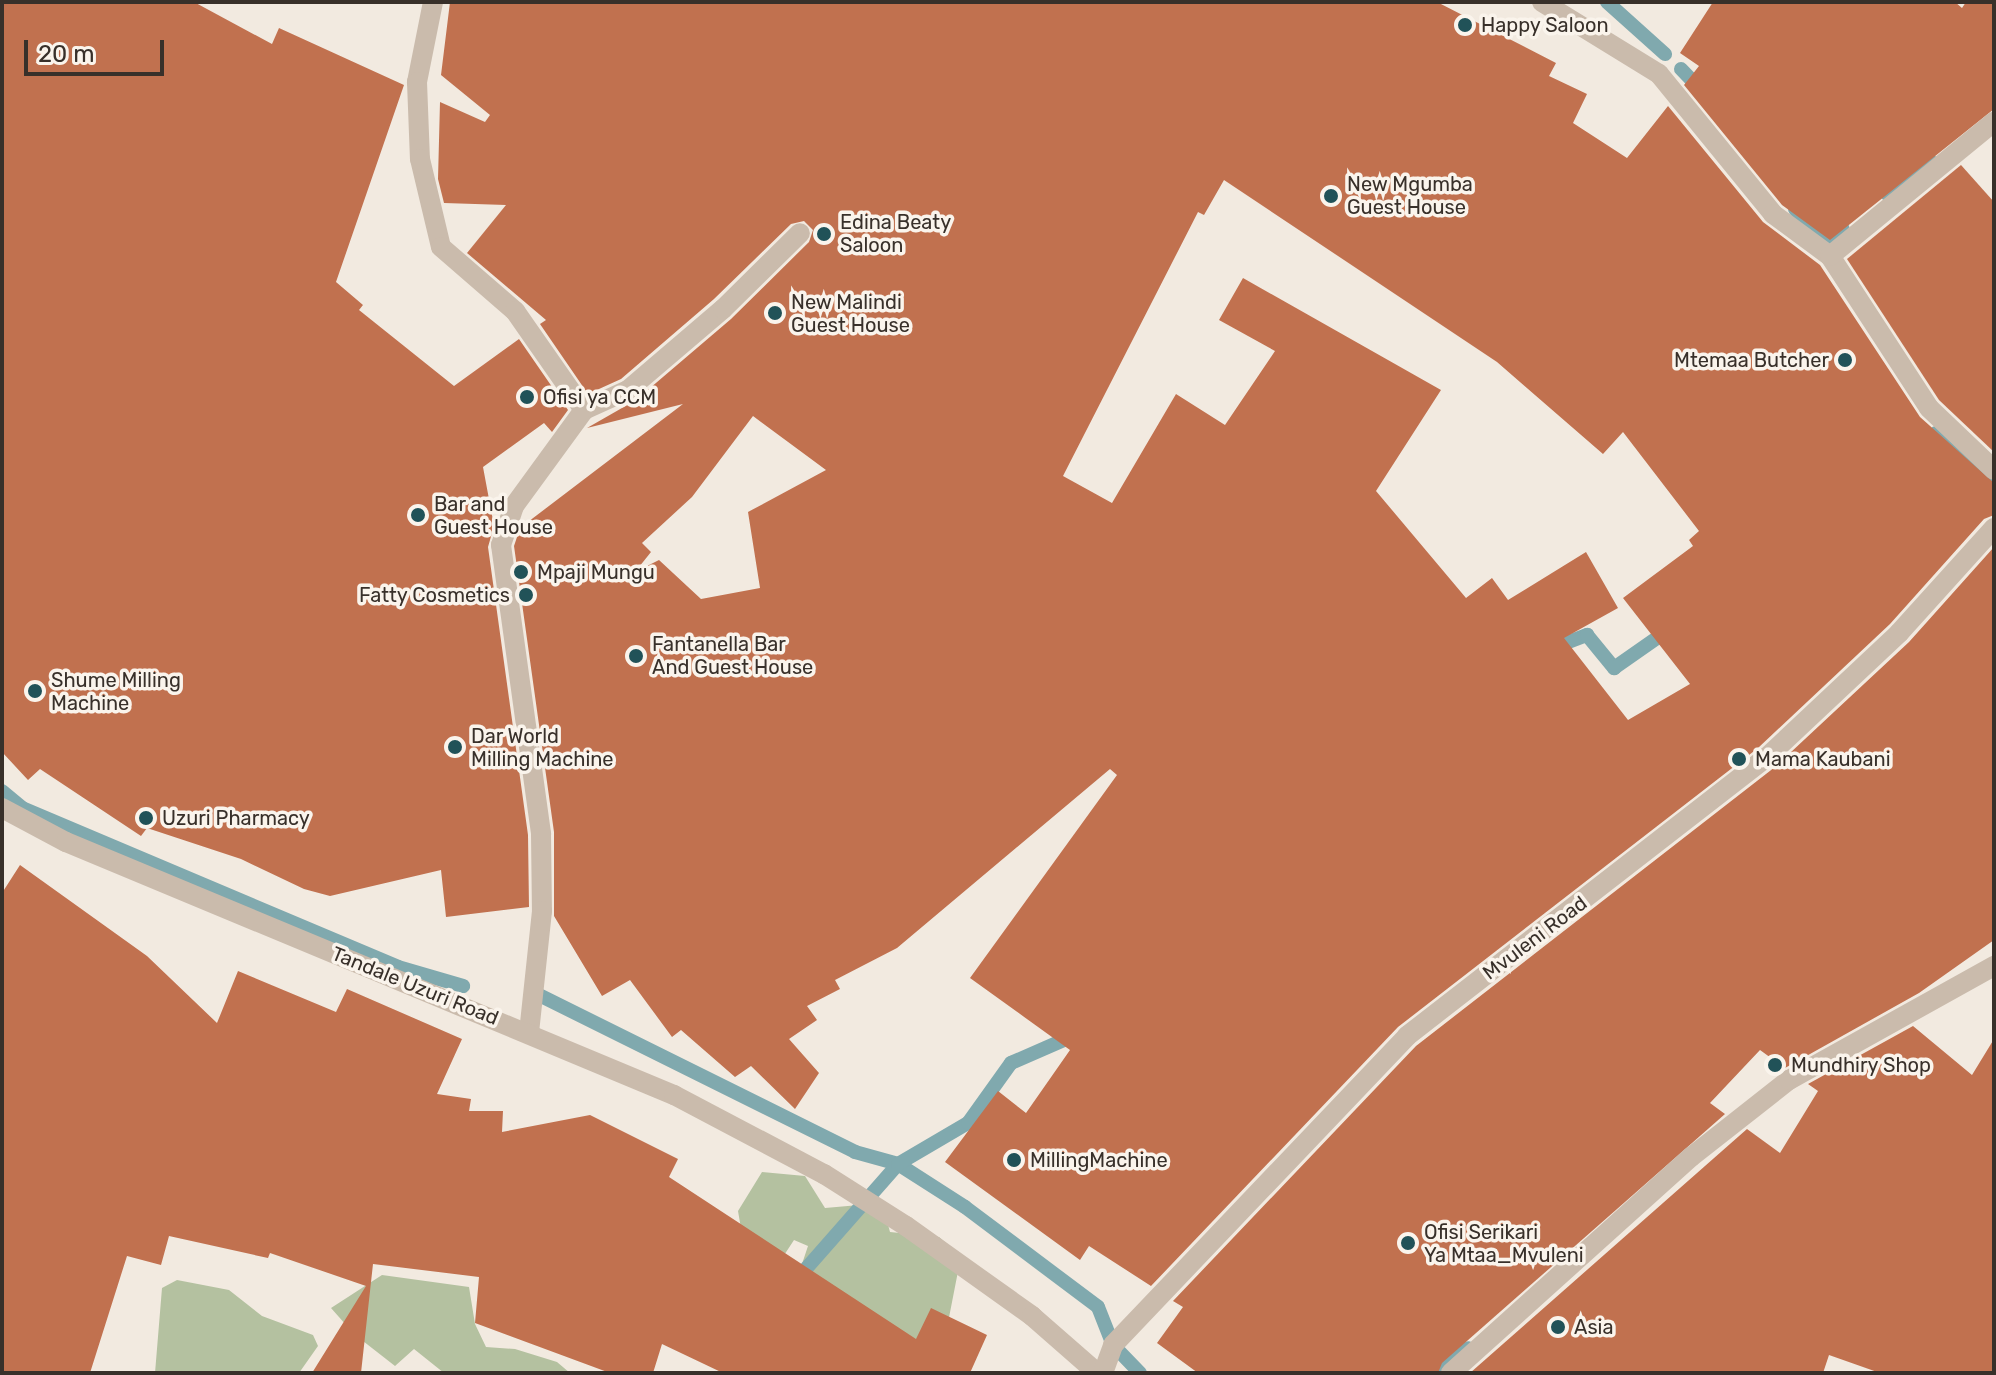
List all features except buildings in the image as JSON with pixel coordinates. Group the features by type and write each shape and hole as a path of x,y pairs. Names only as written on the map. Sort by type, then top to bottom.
{"street":[{"path":"433,2 417,82 420,159 441,247 515,311 584,410"},
{"path":"1542,2 1659,74 1773,214 1830,256 1929,408 1994,470"},
{"path":"1830,256 1994,122"},
{"path":"529,1032 542,911 541,834 532,739 506,604 501,545 528,483 584,410 628,390 723,309 800,233"},
{"name":"Mvuleni Road","path":"1103,1373 1113,1345 1407,1036 1766,758 1899,633 1994,528"},
{"name":"Tandale Uzuri Road","path":"2,808 119,865 529,1032 674,1095 824,1174 906,1226 1032,1316 1097,1373"},
{"path":"1451,1373 1691,1157 1789,1080 1994,966"}],"green space":[{"path":"762,1172 805,1176 825,1208 882,1203 890,1232 939,1237 961,1256 945,1338 920,1353 797,1279 808,1246 794,1240 775,1269 744,1246 738,1211"},
{"path":"382,1275 469,1287 475,1324 486,1347 515,1349 557,1362 570,1373 444,1373 414,1349 395,1366 354,1334 331,1308"},
{"path":"177,1280 229,1290 262,1316 313,1335 318,1346 299,1373 155,1373 162,1288"}],"waterway":[{"path":"1607,2 1665,54"},
{"path":"1681,69 1703,92"},
{"path":"1887,194 1932,162"},
{"path":"1795,209 1824,245 1842,228"},
{"path":"1936,433 1994,481"},
{"path":"1550,649 1587,635 1614,668 1670,629"},
{"path":"2,791 22,808 398,967 463,986"},
{"path":"533,992 855,1152 898,1164 965,1207 1098,1307 1113,1345 1140,1373"},
{"path":"797,1279 898,1164 968,1123 1011,1063 1075,1035"},
{"path":"1431,1373 1469,1348"}],"place":[{"name":"Happy Saloon","path":"1465,25"},
{"name":"New Mgumba Guest House","path":"1331,196"},
{"name":"Edina Beaty Saloon","path":"824,234"},
{"name":"New Malindi Guest House","path":"775,313"},
{"name":"Mtemaa Butcher","path":"1845,360"},
{"name":"Ofisi ya CCM","path":"527,397"},
{"name":"Bar and Guest House","path":"418,515"},
{"name":"Mpaji Mungu","path":"521,572"},
{"name":"Fatty Cosmetics","path":"526,595"},
{"name":"Fantanella Bar And Guest House","path":"636,656"},
{"name":"Shume Milling Machine","path":"35,691"},
{"name":"Dar World Milling Machine","path":"455,747"},
{"name":"Mama Kaubani","path":"1739,759"},
{"name":"Uzuri Pharmacy","path":"146,818"},
{"name":"Mundhiry Shop","path":"1775,1065"},
{"name":"MillingMachine","path":"1014,1160"},
{"name":"Ofisi Serikari Ya Mtaa_Mvuleni","path":"1408,1243"},
{"name":"Asia","path":"1558,1327"}]}
